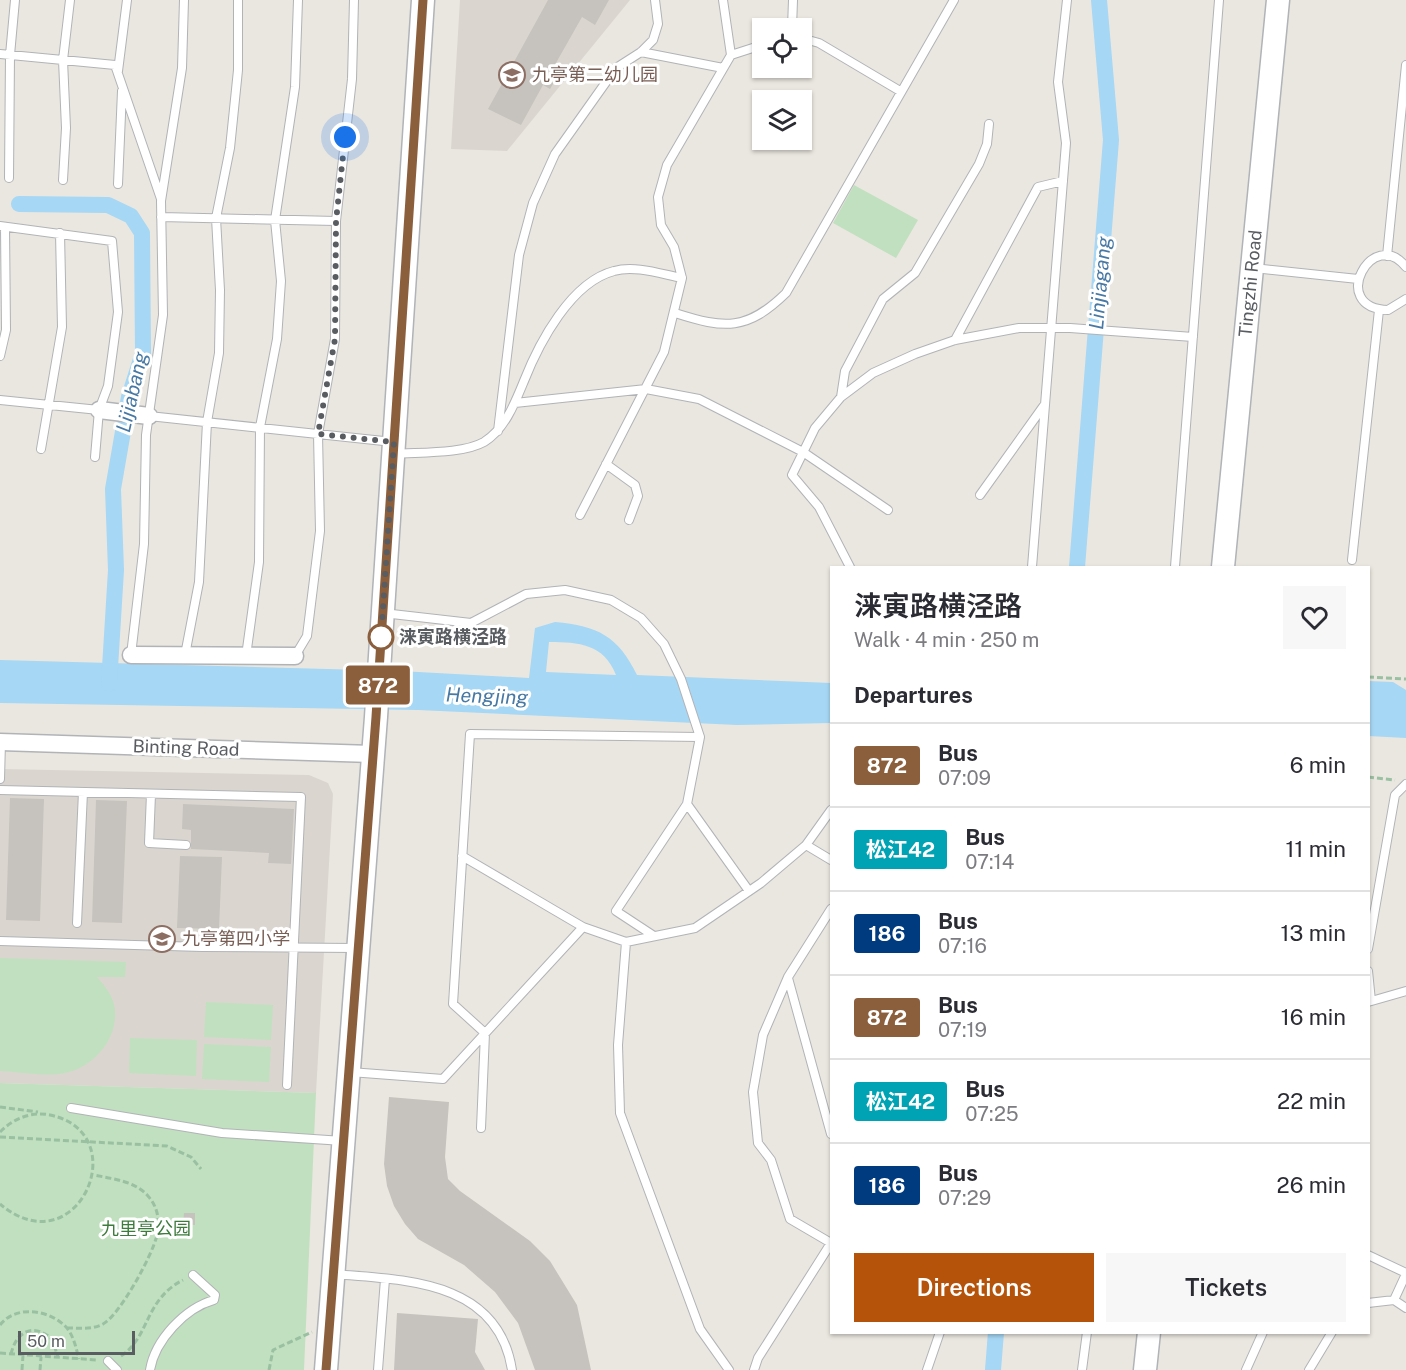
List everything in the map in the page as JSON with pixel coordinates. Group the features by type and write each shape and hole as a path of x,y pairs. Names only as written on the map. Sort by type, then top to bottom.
{"street":[{"path":"326,1370 376,717 423,0"},
{"name":"Tingzhi Road","path":"1223,566 1278,0"},
{"path":"99,410 149,416"},
{"path":"131,655 295,656"},
{"name":"Binting Road","path":"1,742 372,754"},
{"path":"1145,1370 1149,1334"}],"lane":[{"path":"9,178 5,55 15,0"},
{"path":"63,180 66,128 63,60 70,0"},
{"path":"118,73 127,0"},
{"path":"131,655 144,544 149,416 163,315 161,201 182,68 184,0"},
{"path":"185,656 199,582 207,422 219,353 220,290 216,218 230,148 238,70 238,0"},
{"path":"246,656 259,562 260,427 277,339 281,281 275,220 295,87 298,0"},
{"path":"295,656 307,636 320,531 318,434 335,339 336,221 352,80 354,0"},
{"path":"498,431 519,255 533,203 555,154 616,68 641,52 653,40 658,24 655,0"},
{"path":"580,515 664,352 675,313 682,278 674,247 661,225 657,197 668,165 731,55 723,0"},
{"path":"792,18 793,0"},
{"path":"675,313 728,326 749,321 768,311 786,293 954,0"},
{"path":"1032,566 1065,143 1058,82 1067,0"},
{"path":"1175,566 1219,0"},
{"path":"812,42 900,91"},
{"path":"731,55 752,48"},
{"path":"641,52 723,68"},
{"path":"5,55 115,65 161,201"},
{"path":"1387,256 1406,65"},
{"path":"118,184 122,85"},
{"path":"842,397 845,371 883,299 915,273 979,164 987,144 989,124"},
{"path":"955,340 1038,187 1062,181"},
{"path":"162,217 336,221"},
{"path":"0,356 6,330 3,227 112,241 118,312 108,386 99,410 95,457"},
{"path":"41,450 62,327 60,233"},
{"path":"1406,267 1396,258 1387,256 1371,259 1360,271 1358,279 1358,288 1365,302 1379,310 1396,307 1406,299"},
{"path":"1252,267 1358,279"},
{"path":"149,416 318,434 394,448 466,448 483,443 498,431 515,403 532,361 550,328 593,278 616,270 641,270 682,278"},
{"path":"1352,560 1379,310"},
{"path":"849,566 819,507 792,475 815,428 842,397 873,373 955,340 1019,328 1070,328 1193,337"},
{"path":"515,403 646,389 699,399 803,452 888,510"},
{"path":"0,400 99,410"},
{"path":"980,495 1045,404"},
{"path":"606,464 635,484 638,496 629,520"},
{"path":"383,613 471,623 526,594 565,590 610,600 641,618 664,644 681,679 700,737 687,804 616,911 654,936"},
{"path":"485,1033 453,1004 470,734 700,737"},
{"path":"0,779 1,742"},
{"path":"1370,938 1395,795 1406,784"},
{"path":"0,790 301,797 287,1085"},
{"path":"77,923 82,792"},
{"path":"151,794 149,843 186,845"},
{"path":"687,804 750,891"},
{"path":"462,856 583,927 627,942 695,928 750,891 806,845 830,811"},
{"path":"806,845 830,859"},
{"path":"830,911 788,977 764,1035 753,1092 758,1143 771,1160 790,1219 830,1242"},
{"path":"349,1072 443,1078 583,927"},
{"path":"0,941 358,948"},
{"path":"627,942 618,1046 620,1113 700,1329 729,1370"},
{"path":"788,977 830,1130"},
{"path":"1370,1002 1406,991"},
{"path":"481,1128 485,1033"},
{"path":"71,1108 222,1133 344,1141"},
{"path":"753,1370 758,1358 830,1245"},
{"path":"1370,1256 1406,1274 1394,1300"},
{"path":"333,1274 412,1281 442,1289 474,1304 496,1328 509,1352 512,1370"},
{"path":"150,1370 160,1345 176,1324 202,1303 214,1300 215,1295 193,1275"},
{"path":"378,1370 385,1279"},
{"path":"1370,1303 1394,1300 1406,1308"},
{"path":"927,1370 939,1334"},
{"path":"1082,1370 1087,1334"},
{"path":"1246,1370 1262,1334"},
{"path":"1309,1370 1331,1334"},
{"path":"108,1361 117,1370"}],"path":[{"path":"1370,677 1406,679"},
{"path":"1370,777 1396,780"},
{"path":"0,1107 43,1113 68,1122 87,1141 93,1157 94,1175 88,1192 78,1206 63,1217 46,1222 28,1221 12,1214 0,1204"},
{"path":"0,1132 8,1124 24,1116 43,1113"},
{"path":"0,1137 167,1146 191,1157 201,1169"},
{"path":"67,1328 89,1329 103,1324 115,1315 123,1305 157,1236 159,1220 156,1207 137,1186 94,1175"},
{"path":"159,1220 164,1220"},
{"path":"0,1353 108,1361 128,1352 161,1295 193,1275"},
{"path":"1,1322 21,1312 38,1312 54,1318 67,1328 75,1342 79,1359"},
{"path":"269,1370 273,1350 330,1323"},
{"path":"11,1354 19,1336 26,1330 36,1330 52,1339 58,1357"},
{"path":"22,1370 23,1355"},
{"path":"40,1370 41,1356"}],"shaded area":[{"name":"九亭第二幼儿园","path":"460,0 630,0 507,151 451,149"},
{"name":"九亭第四小学","path":"0,769 309,775 328,783 333,794 316,1093 0,1083"}],"green space":[{"path":"854,185 918,220 896,258 833,223"},
{"path":"0,958 126,962 125,977 97,977 111,996 115,1016 114,1027 109,1038 96,1057 76,1070 65,1073 0,1071"},
{"path":"206,1002 273,1005 271,1040 204,1037"},
{"path":"130,1038 197,1040 196,1076 129,1073"},
{"path":"204,1044 271,1047 269,1082 202,1079"},
{"name":"九里亭公园","path":"0,1083 316,1093 304,1370 0,1370"}],"water":[{"name":"Hengjing","path":"555,622 570,624 583,626 605,635 622,651 637,675 830,683 830,723 737,725 418,710 0,703 0,660 400,671 529,678 535,628","holes":["549,642 580,644 605,657 616,675 546,672"]},
{"path":"1370,681 1393,682 1406,690 1406,738 1370,736"}],"building":[{"path":"548,0 609,0 595,25 582,17 552,70 559,74 550,89 543,85 521,125 488,109"},
{"path":"10,798 44,799 40,921 6,920"},
{"path":"96,800 127,801 122,923 92,922"},
{"path":"183,804 294,809 291,864 268,863 269,853 191,849 191,830 182,829"},
{"path":"180,856 222,857 219,929 177,928"},
{"path":"389,1097 449,1102 445,1157 448,1179 460,1191 530,1241 550,1261 577,1305 591,1370 535,1370 518,1323 495,1292 464,1265 418,1239 405,1224 394,1206 387,1186 384,1164"},
{"path":"184,1213 195,1213 195,1225 183,1224"},
{"path":"397,1313 478,1319 475,1352 485,1370 394,1370"}],"waterway":[{"name":"Linjiagang","path":"1077,566 1111,140 1099,0"},
{"name":"Lijiabang","path":"19,204 108,205 131,216 142,233 143,353 129,397 113,489 116,570 109,684"},
{"name":"Linjiagang","path":"993,1370 996,1334"}],"bus line":[{"name":"872","path":"326,1370 376,717 423,0"}],"place":[{"name":"九亭第二幼儿园","path":"512,75"},
{"name":"涞寅路横泾路","path":"381,637"},
{"name":"九亭第四小学","path":"162,939"}],"route":[{"path":"345,137 336,221 335,339 318,434 394,442 381,639 381,637"}]}
